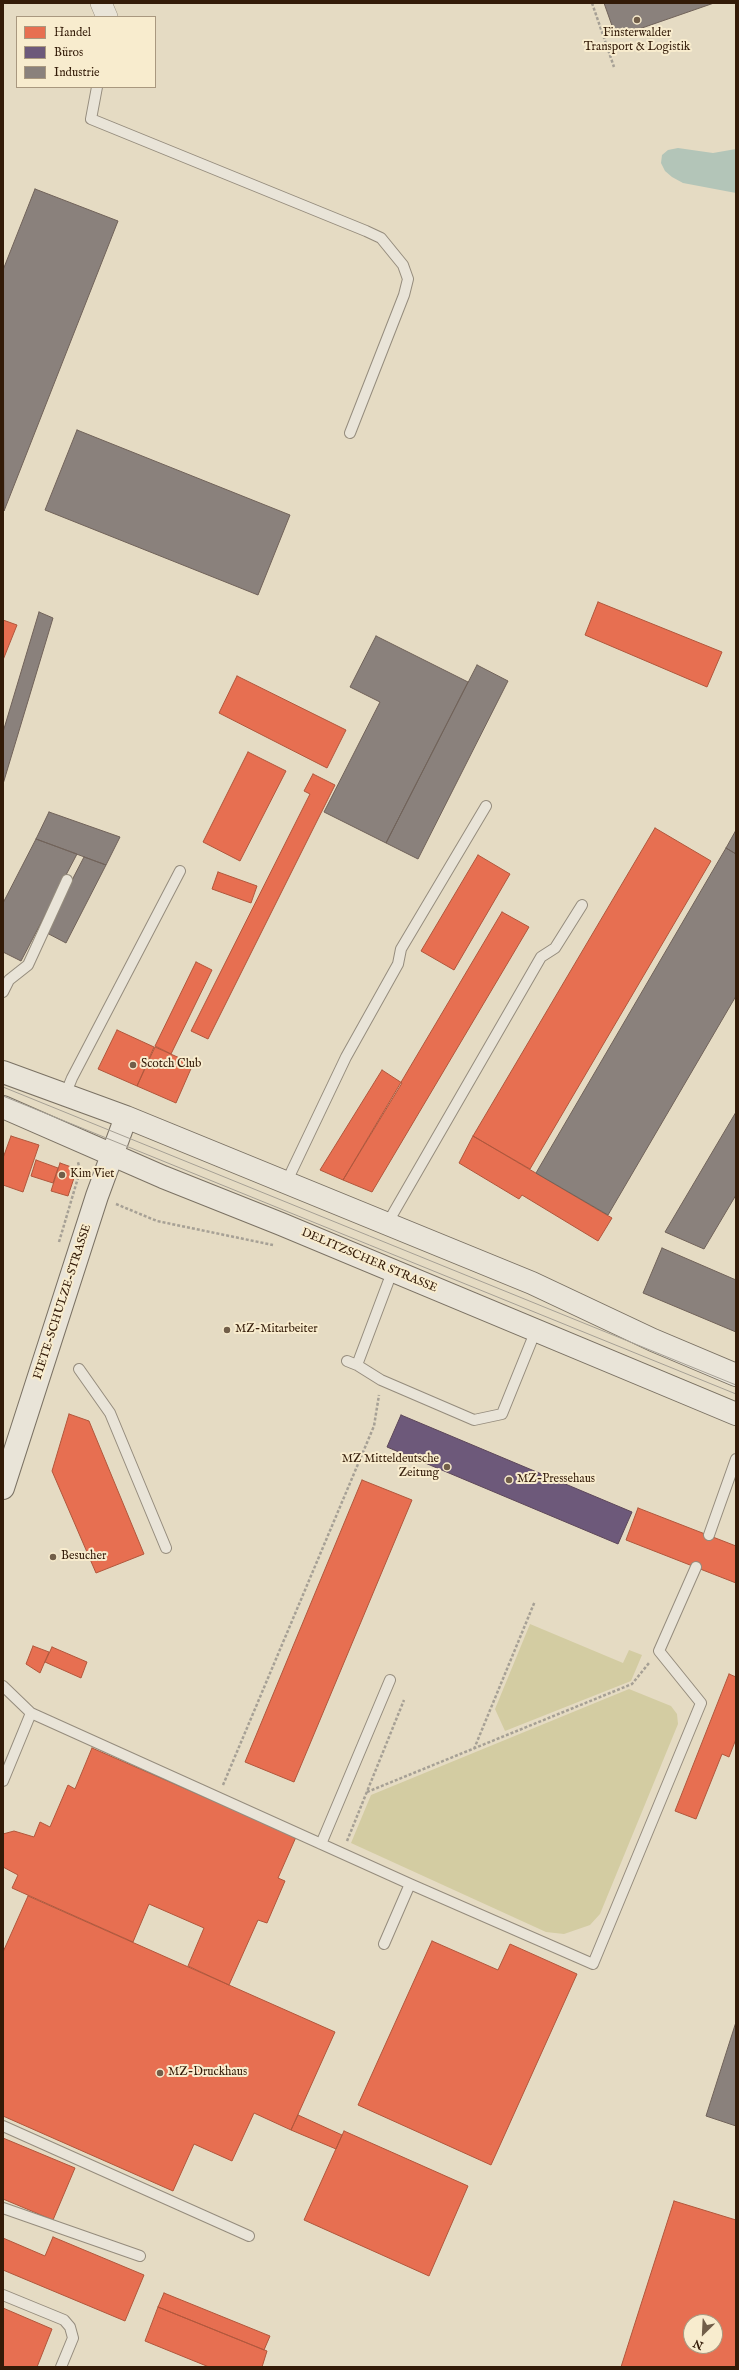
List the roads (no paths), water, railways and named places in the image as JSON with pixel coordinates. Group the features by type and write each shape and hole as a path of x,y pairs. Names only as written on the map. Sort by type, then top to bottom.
{"main road":[{"path":"3,1072 126,1117 532,1283 654,1340 736,1375"},
{"name":"DELITZSCHER STRASSE","path":"3,1107 392,1272 536,1330 736,1414"},
{"name":"FIETE-SCHULZE-STRASSE","path":"3,1488 97,1196 126,1117"}],"street":[{"path":"101,3 107,16"}],"lane":[{"path":"97,88 91,119 381,238 403,265 408,279 404,295 350,433"},
{"path":"286,1183 346,1057 398,964 401,949 486,806"},
{"path":"65,1094 180,871"},
{"path":"3,992 9,980 28,965 67,880"},
{"path":"387,1224 541,957 556,948 582,905"},
{"path":"392,1272 352,1363 381,1380 474,1420 502,1414 536,1330"},
{"path":"79,1369 110,1412 166,1548"},
{"path":"709,1535 736,1459"},
{"path":"3,1686 31,1713 342,1854 593,1964 701,1703 659,1651 696,1567"},
{"path":"320,1844 390,1680"},
{"path":"3,1781 31,1713"},
{"path":"384,1944 410,1884"},
{"path":"3,2126 249,2236"},
{"path":"3,2208 140,2256"},
{"path":"3,2295 64,2320 70,2327 73,2338 61,2367"}],"tram line":[{"path":"3,1087 736,1385"},
{"path":"3,1096 736,1394"}],"place":[{"name":"Finsterwalder Transport & Logistik","path":"637,20"},
{"name":"Scotch Club","path":"133,1065"},
{"name":"Kim Viet","path":"62,1175"},
{"name":"MZ-Mitarbeiter","path":"227,1330"},
{"name":"MZ Mitteldeutsche Zeitung","path":"447,1467"},
{"name":"MZ-Pressehaus","path":"509,1480"},
{"name":"Besucher","path":"53,1557"},
{"name":"MZ-Druckhaus","path":"160,2073"}]}
